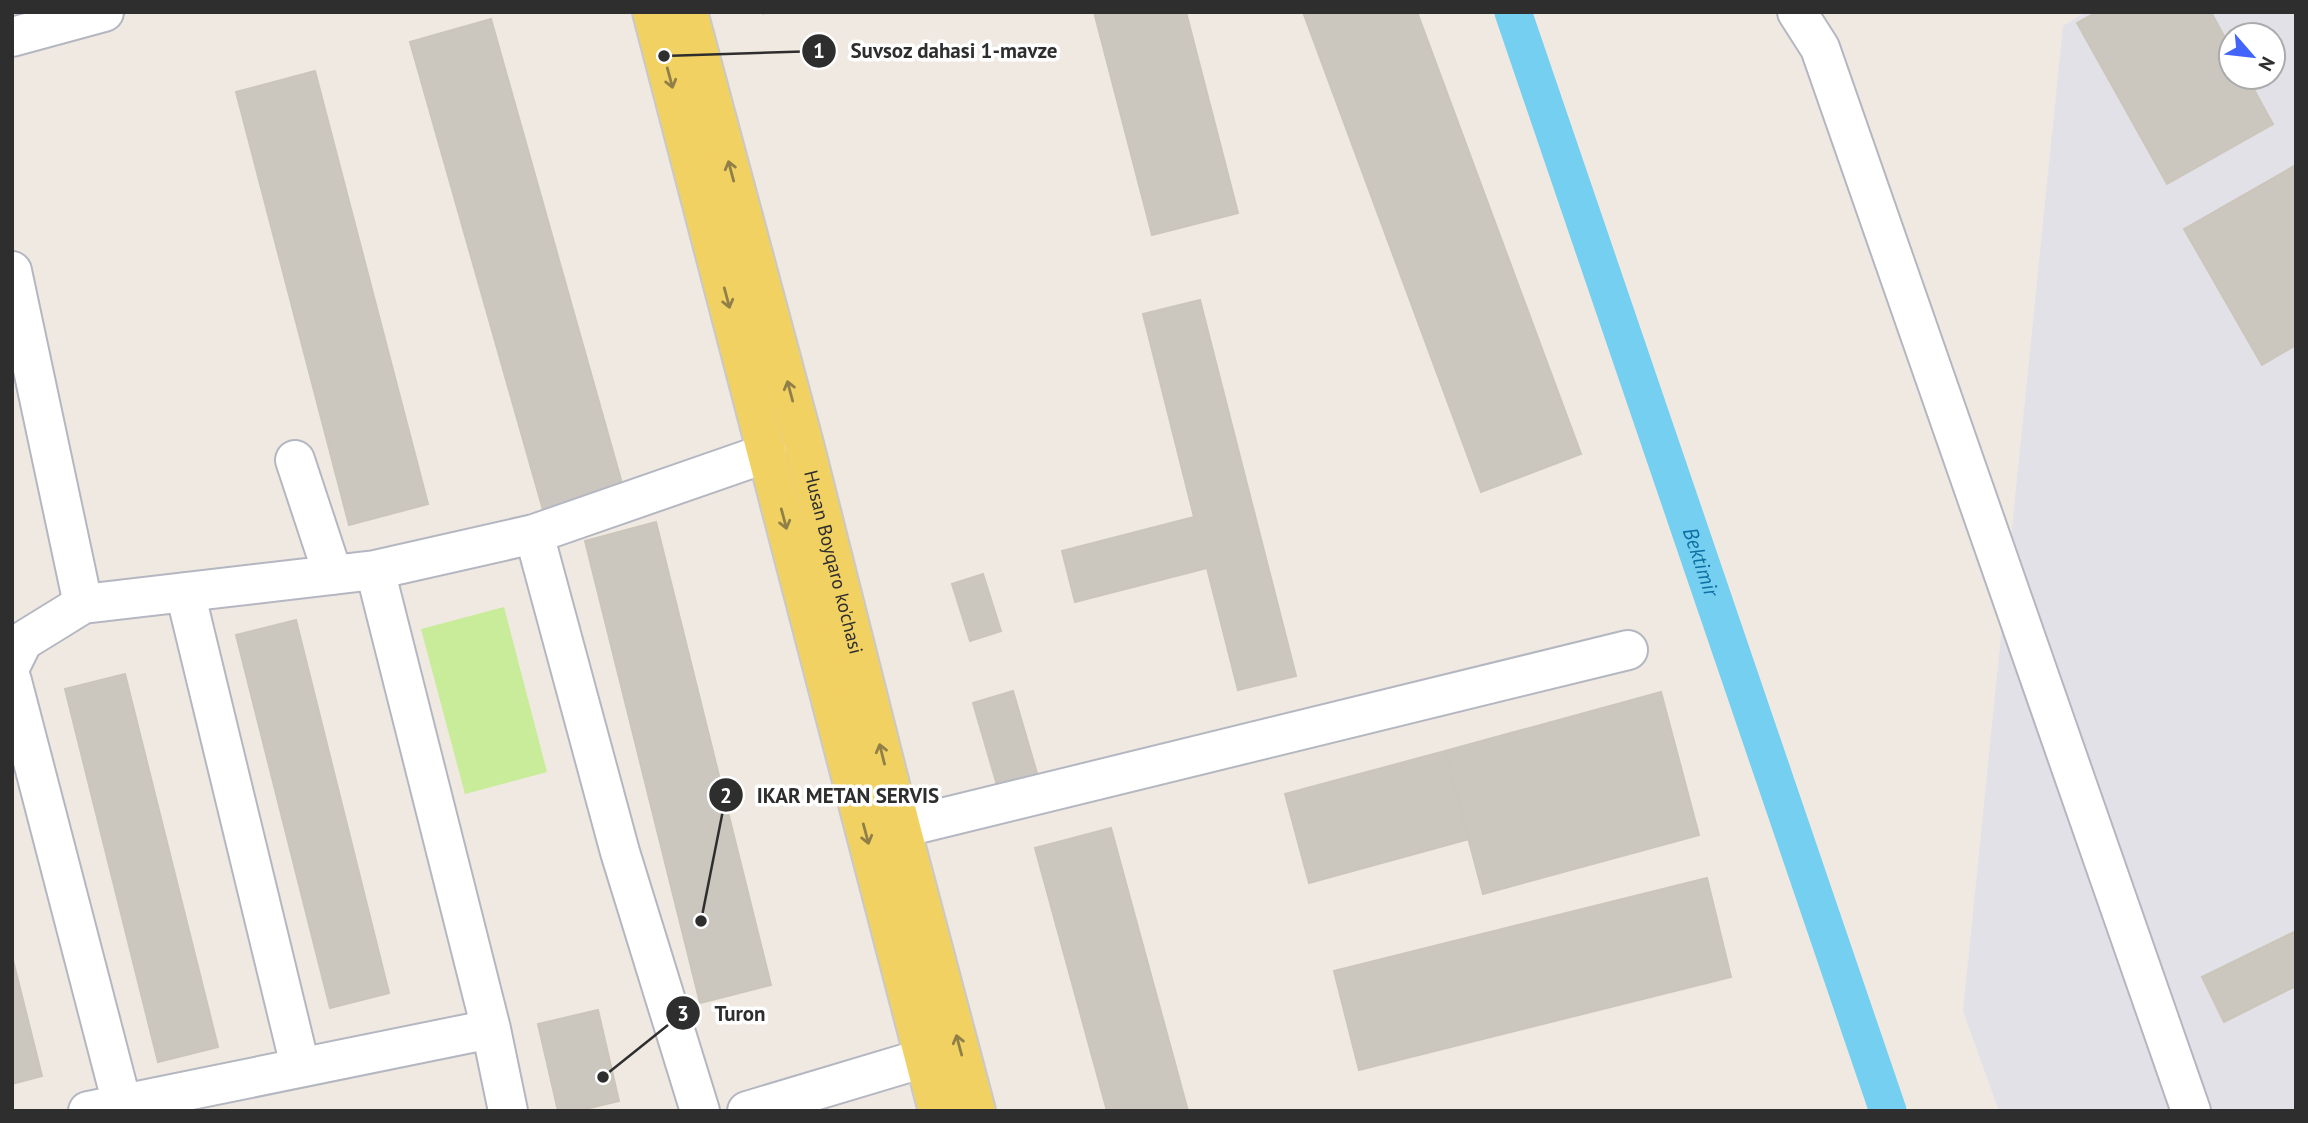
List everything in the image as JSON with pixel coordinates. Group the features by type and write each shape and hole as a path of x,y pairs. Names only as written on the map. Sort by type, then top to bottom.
{"main road":[{"name":"Husan Boyqaro ko'chasi","path":"652,12 938,1111"},
{"name":"Husan Boyqaro ko'chasi","path":"688,12 804,444 976,1111"},
{"path":"767,453 804,444"}],"street":[{"path":"12,37 104,12"},
{"path":"1797,12 1820,48 2191,1111"},
{"path":"12,271 21,358 83,604"},
{"path":"12,663 23,641 83,604 375,570 534,534 767,453"},
{"path":"295,460 333,575"},
{"path":"534,534 621,852 701,1111"},
{"path":"375,570 491,1029 508,1111"},
{"path":"185,592 300,1066"},
{"path":"901,828 1628,650"},
{"path":"12,681 105,1107 491,1029"},
{"path":"747,1111 924,1058"}],"shaded area":[{"path":"2086,12 2296,12 2296,1111 1999,1111 1963,1011 2063,26"}],"green space":[{"path":"504,607 547,772 465,794 421,629"}],"building":[{"path":"1094,12 1186,12 1238,213 1152,235"},
{"path":"1303,12 1417,12 1581,454 1481,492"},
{"path":"2097,12 2211,12 2217,23 2217,91 2255,91 2273,124 2167,184 2077,23"},
{"path":"491,19 625,494 545,517 410,42"},
{"path":"315,71 428,504 349,525 236,92"},
{"path":"2296,165 2296,345 2262,365 2184,229"},
{"path":"1200,300 1296,676 1238,690 1207,568 1075,602 1062,551 1194,517 1143,314"},
{"path":"656,522 771,985 700,1003 585,541"},
{"path":"983,574 1001,631 970,641 952,584"},
{"path":"296,620 389,993 330,1008 236,635"},
{"path":"125,674 218,1047 158,1062 65,689"},
{"path":"1013,691 1039,780 999,792 973,703"},
{"path":"1661,692 1699,835 1483,894 1445,751"},
{"path":"1445,751 1469,839 1309,883 1285,794"},
{"path":"1111,828 1188,1111 1107,1111 1035,848"},
{"path":"1707,878 1731,977 1359,1070 1334,971"},
{"path":"2296,931 2296,986 2224,1022 2202,977"},
{"path":"12,956 42,1076 12,1084"},
{"path":"598,1010 619,1101 577,1111 558,1111 538,1024"}],"waterway":[{"name":"Bektimir","path":"1513,12 1888,1111"}],"place":[{"name":"Suvsoz dahasi 1-mavze","path":"664,56"},
{"name":"IKAR METAN SERVIS","path":"701,921"},
{"name":"Turon","path":"603,1077"}]}
